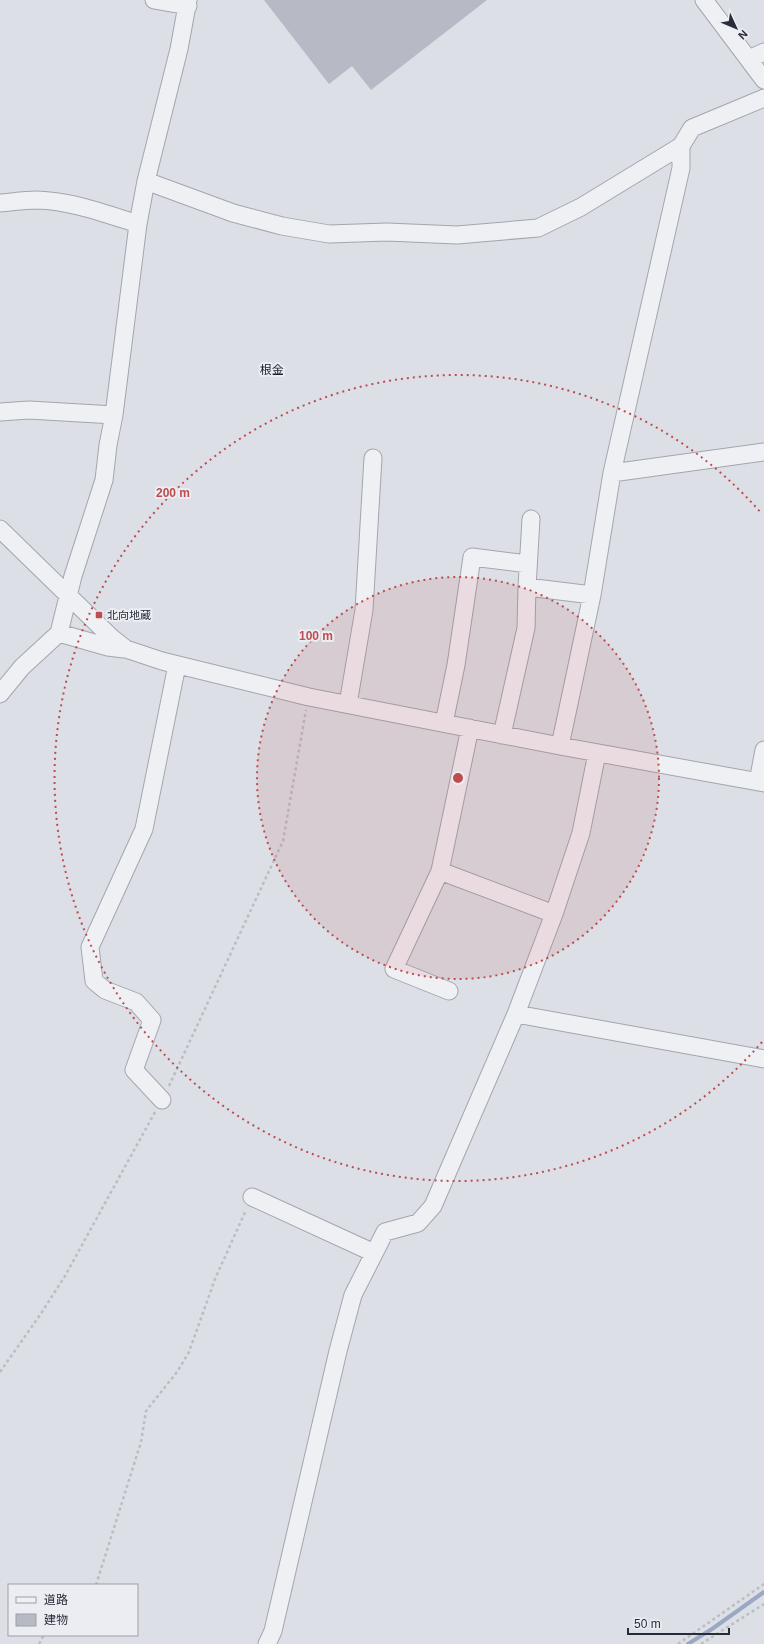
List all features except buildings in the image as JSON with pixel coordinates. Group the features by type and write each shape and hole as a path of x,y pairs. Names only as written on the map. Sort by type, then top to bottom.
{"street":[{"path":"0,694 22,667 59,633 67,595 104,480 108,445 114,415 138,224 146,181 179,49 188,3 154,0"},
{"path":"704,0 756,55 764,80"},
{"path":"146,181 233,213 282,226 329,234 388,232 457,235 538,228 581,207 681,146 692,128 764,98"},
{"path":"560,746 592,595 612,473 681,168 681,146"},
{"path":"0,203 38,200 58,202 85,208 138,224"},
{"path":"0,412 29,410 114,415"},
{"path":"612,473 764,452"},
{"path":"348,704 364,610 373,458"},
{"path":"502,735 526,628 531,519"},
{"path":"0,529 101,629 126,649"},
{"path":"444,723 456,665 472,557 528,564"},
{"path":"527,587 592,595"},
{"path":"59,633 108,647 126,649 177,665 309,697 502,735 761,783 764,750"},
{"path":"162,1100 134,1070 152,1020 136,1002 105,990 94,981 90,947 144,829 177,665"},
{"path":"449,991 394,969 440,871 470,728"},
{"path":"267,1644 273,1631 338,1351 353,1295 385,1232 418,1223 433,1206 516,1014 554,914 581,833 597,753"},
{"path":"440,871 554,914"},
{"path":"516,1014 764,1059"},
{"path":"252,1197 374,1253"}],"path":[{"path":"0,1372 65,1276 162,1100 283,841 309,697"},
{"path":"96,1584 141,1442 146,1411 177,1372 190,1352 215,1279 252,1197"},
{"path":"678,1644 764,1584"},
{"path":"701,1644 764,1604"}],"waterway":[{"path":"688,1644 764,1592"}],"place":[{"name":"北向地蔵","path":"99,615"}],"district":[{"name":"根金","path":"272,370"}]}
